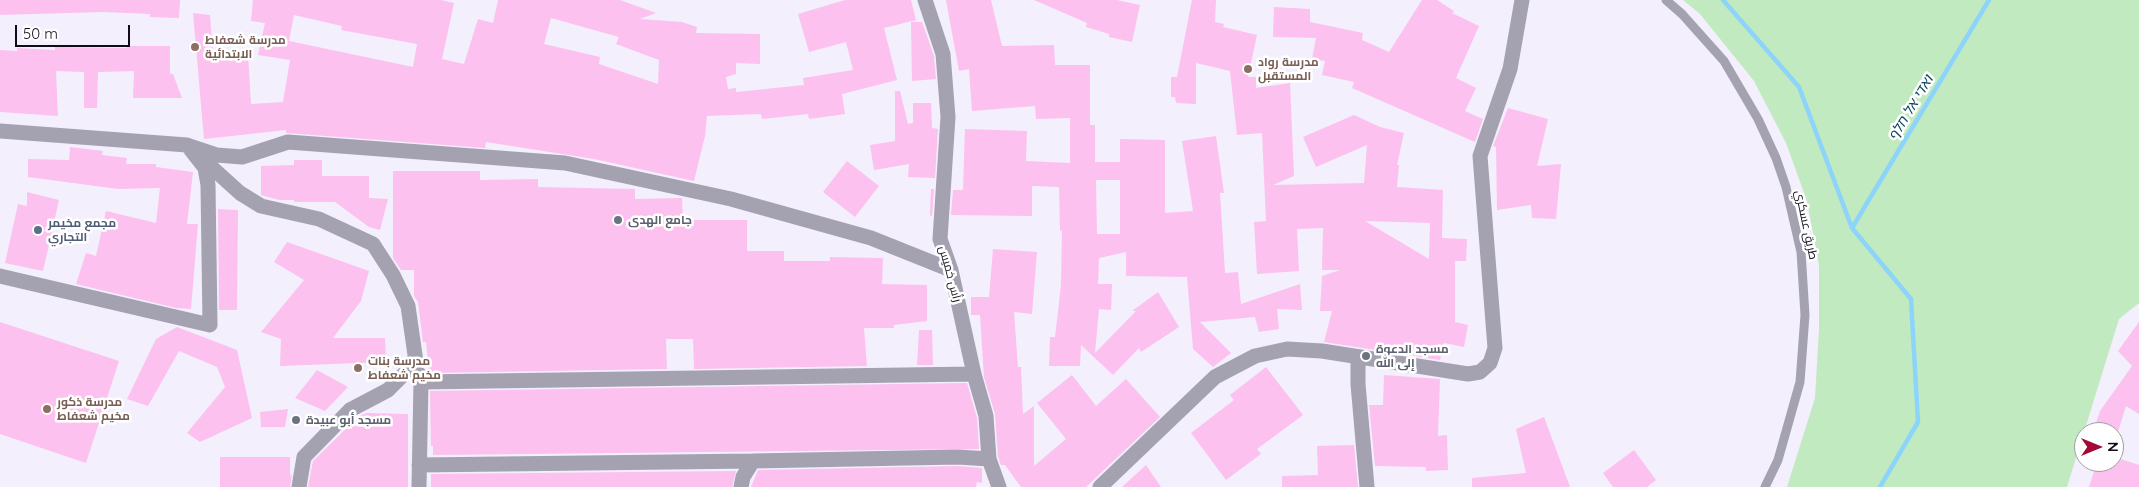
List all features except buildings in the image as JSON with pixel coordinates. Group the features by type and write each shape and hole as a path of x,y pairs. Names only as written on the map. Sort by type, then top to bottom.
{"street":[{"name":"رأس خميس","path":"925,0 943,54 948,118 940,239 951,270 974,374 986,416 989,459 999,487"},
{"path":"1100,487 1215,377 1254,356 1287,349 1358,357 1468,374 1480,372 1490,363 1495,348 1480,156 1510,69 1522,0"},
{"path":"0,131 187,145 217,155 242,157 288,142 565,162 731,199 871,238 951,270"},
{"path":"0,276 210,325 208,185 205,168 187,145"},
{"path":"187,145 240,193 261,206 318,218 373,244 393,274 408,306 416,362 421,382 419,487"},
{"path":"1358,357 1358,384 1367,487"},
{"path":"299,487 304,457 350,410 388,390 416,362"},
{"path":"421,382 974,374"},
{"path":"419,465 958,457 989,459"},
{"path":"742,487 743,476 753,461"}],"lane":[{"name":"طريق عسكري","path":"1666,0 1682,14 1724,61 1758,119 1776,158 1786,187 1801,252 1805,315 1800,382 1778,460 1765,487"}],"green space":[{"path":"1683,0 2139,0 2139,303 2119,319 2087,422 2074,422 2074,464 2067,487 1787,487 1815,398 1819,328 1819,265 1807,201 1786,143 1754,81 1700,14"}],"waterway":[{"path":"1723,0 1799,87 1852,228 1911,299 1918,422 1880,487"},
{"name":"ואדי אל חלף","path":"1852,228 1989,0"}],"place":[{"name":"مدرسة شعفاط الابتدائية","path":"195,47"},
{"name":"مدرسة رواد المستقبل","path":"1248,69"},
{"name":"جامع الهدى","path":"618,220"},
{"name":"مجمع مخيمر التجاري","path":"38,230"},
{"name":"مسجد الدعوة إلى الله","path":"1366,356"},
{"name":"مدرسة بنات مخيم شعفاط","path":"358,368"},
{"name":"مدرسة ذكور مخيم شعفاط","path":"47,409"},
{"name":"مسجد أبو عبيدة","path":"296,420"}]}
